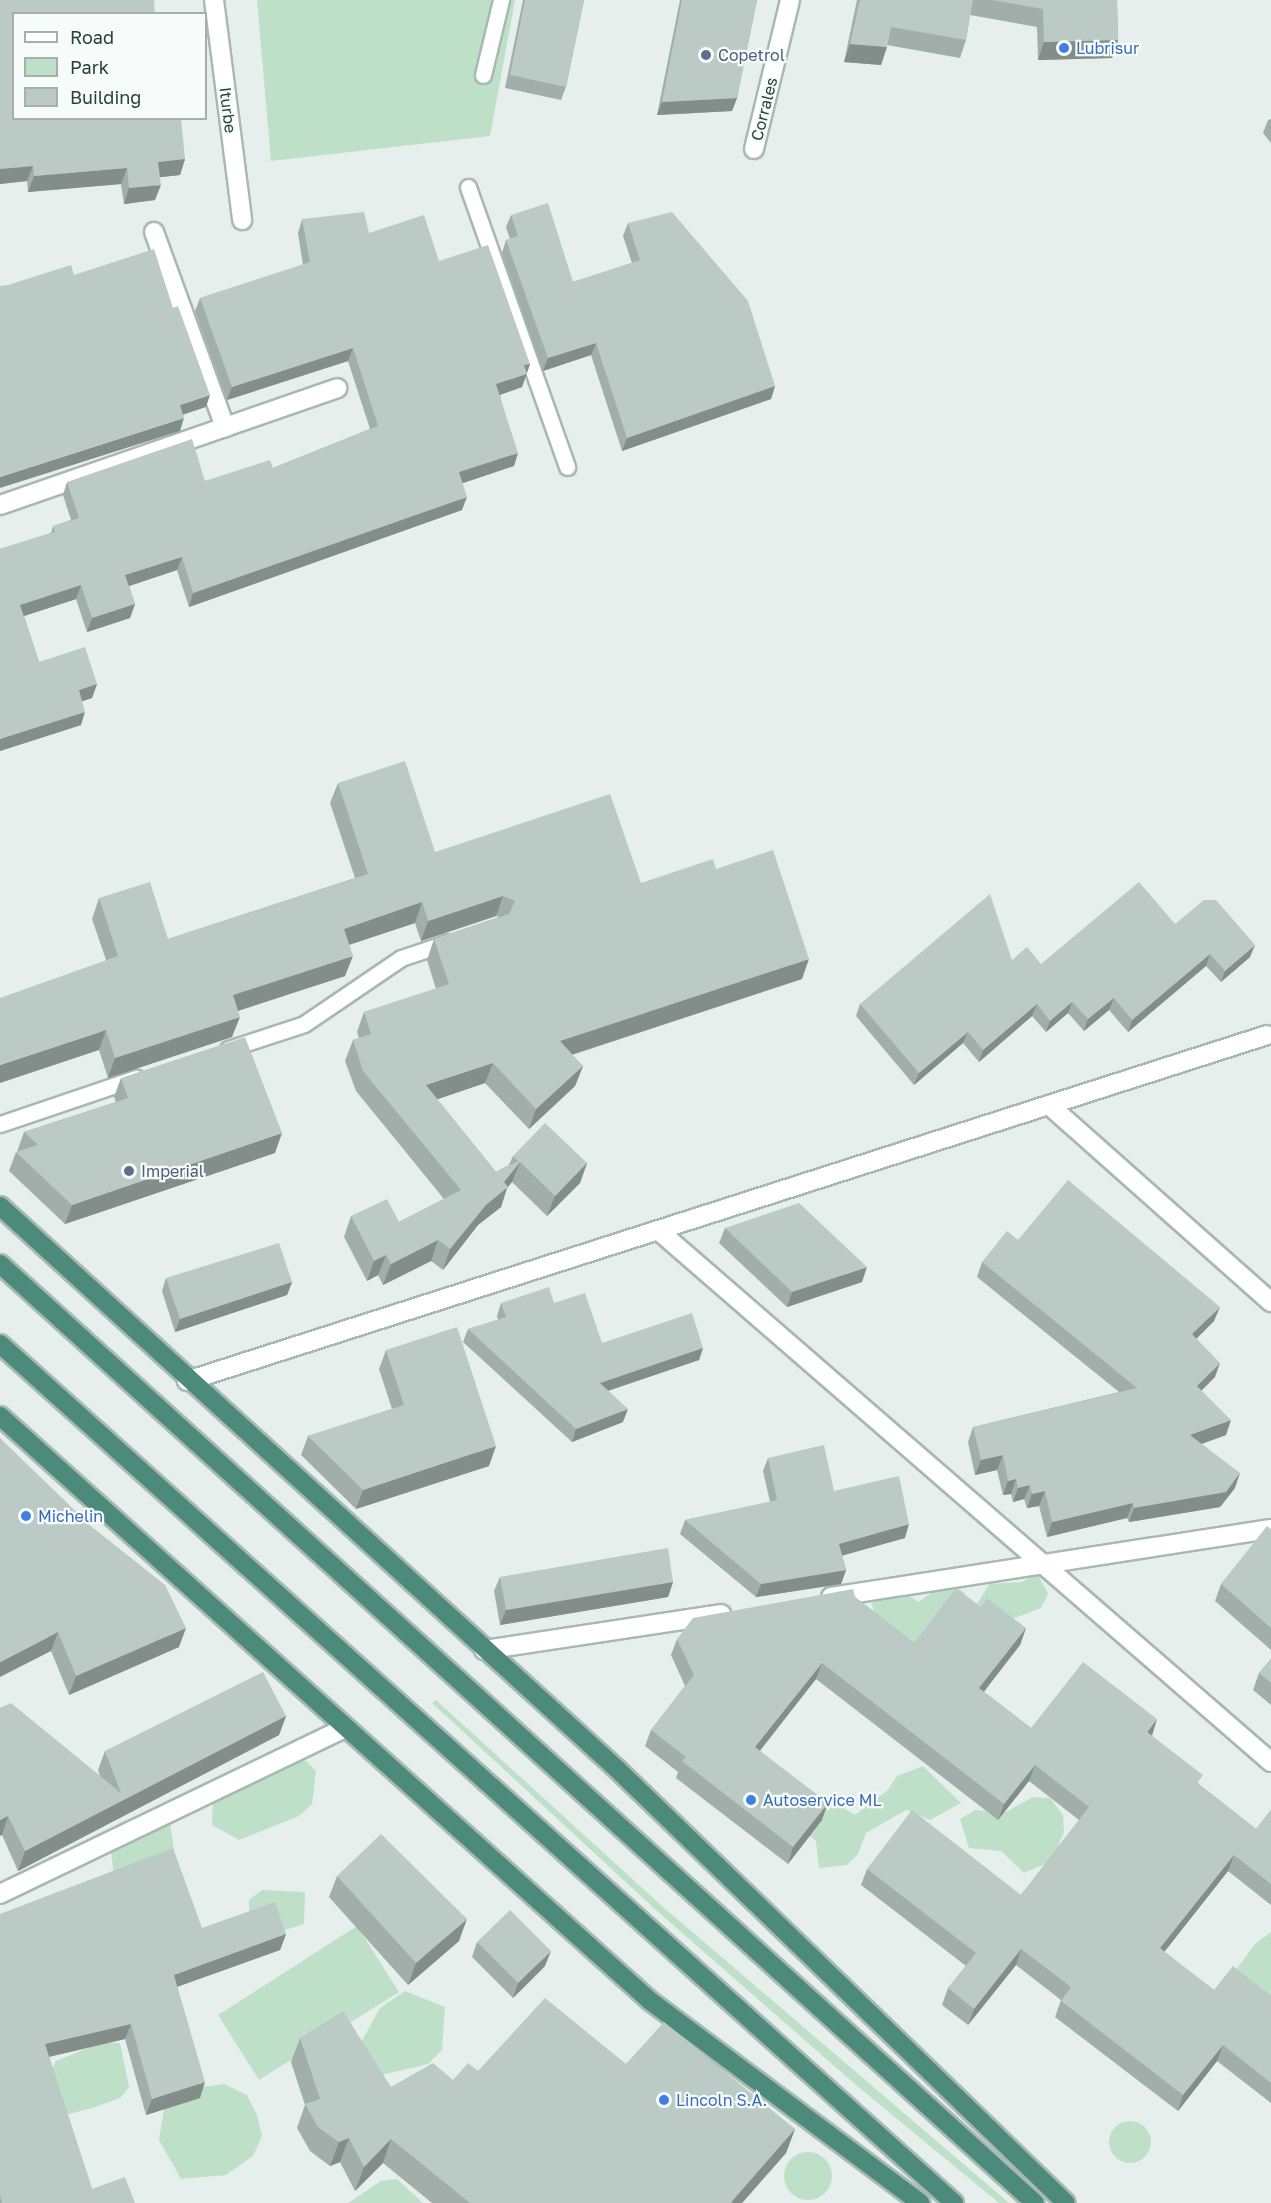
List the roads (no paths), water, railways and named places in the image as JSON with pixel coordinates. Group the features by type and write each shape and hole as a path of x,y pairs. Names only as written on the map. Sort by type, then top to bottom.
{"highway":[{"path":"0,1206 187,1382 484,1650 790,1932 1066,2203"},
{"path":"0,1264 1035,2203"},
{"path":"0,1344 954,2203"},
{"path":"0,1416 650,2000 920,2203"}],"street":[{"name":"Iturbe","path":"214,0 242,220"},
{"name":"Corrales","path":"754,149 790,0"},
{"path":"154,232 225,427"},
{"path":"0,505 337,388"},
{"path":"187,1382 1267,1035"},
{"path":"1049,1105 1271,1302"},
{"path":"659,1231 1038,1566 1271,1762"},
{"path":"814,1599 1271,1529"},
{"path":"484,1650 743,1610"},
{"path":"0,1894 345,1728"}],"lane":[{"path":"483,75 501,0"},
{"path":"468,187 567,467"},
{"path":"214,1053 304,1024 401,958 467,936"},
{"path":"0,1124 157,1071"}],"place":[{"name":"Lubrisur","path":"1064,48"},
{"name":"Copetrol","path":"706,55"},
{"name":"Imperial","path":"129,1171"},
{"name":"Michelin","path":"26,1516"},
{"name":"Autoservice ML","path":"751,1800"},
{"name":"Lincoln S.A.","path":"664,2100"}]}
